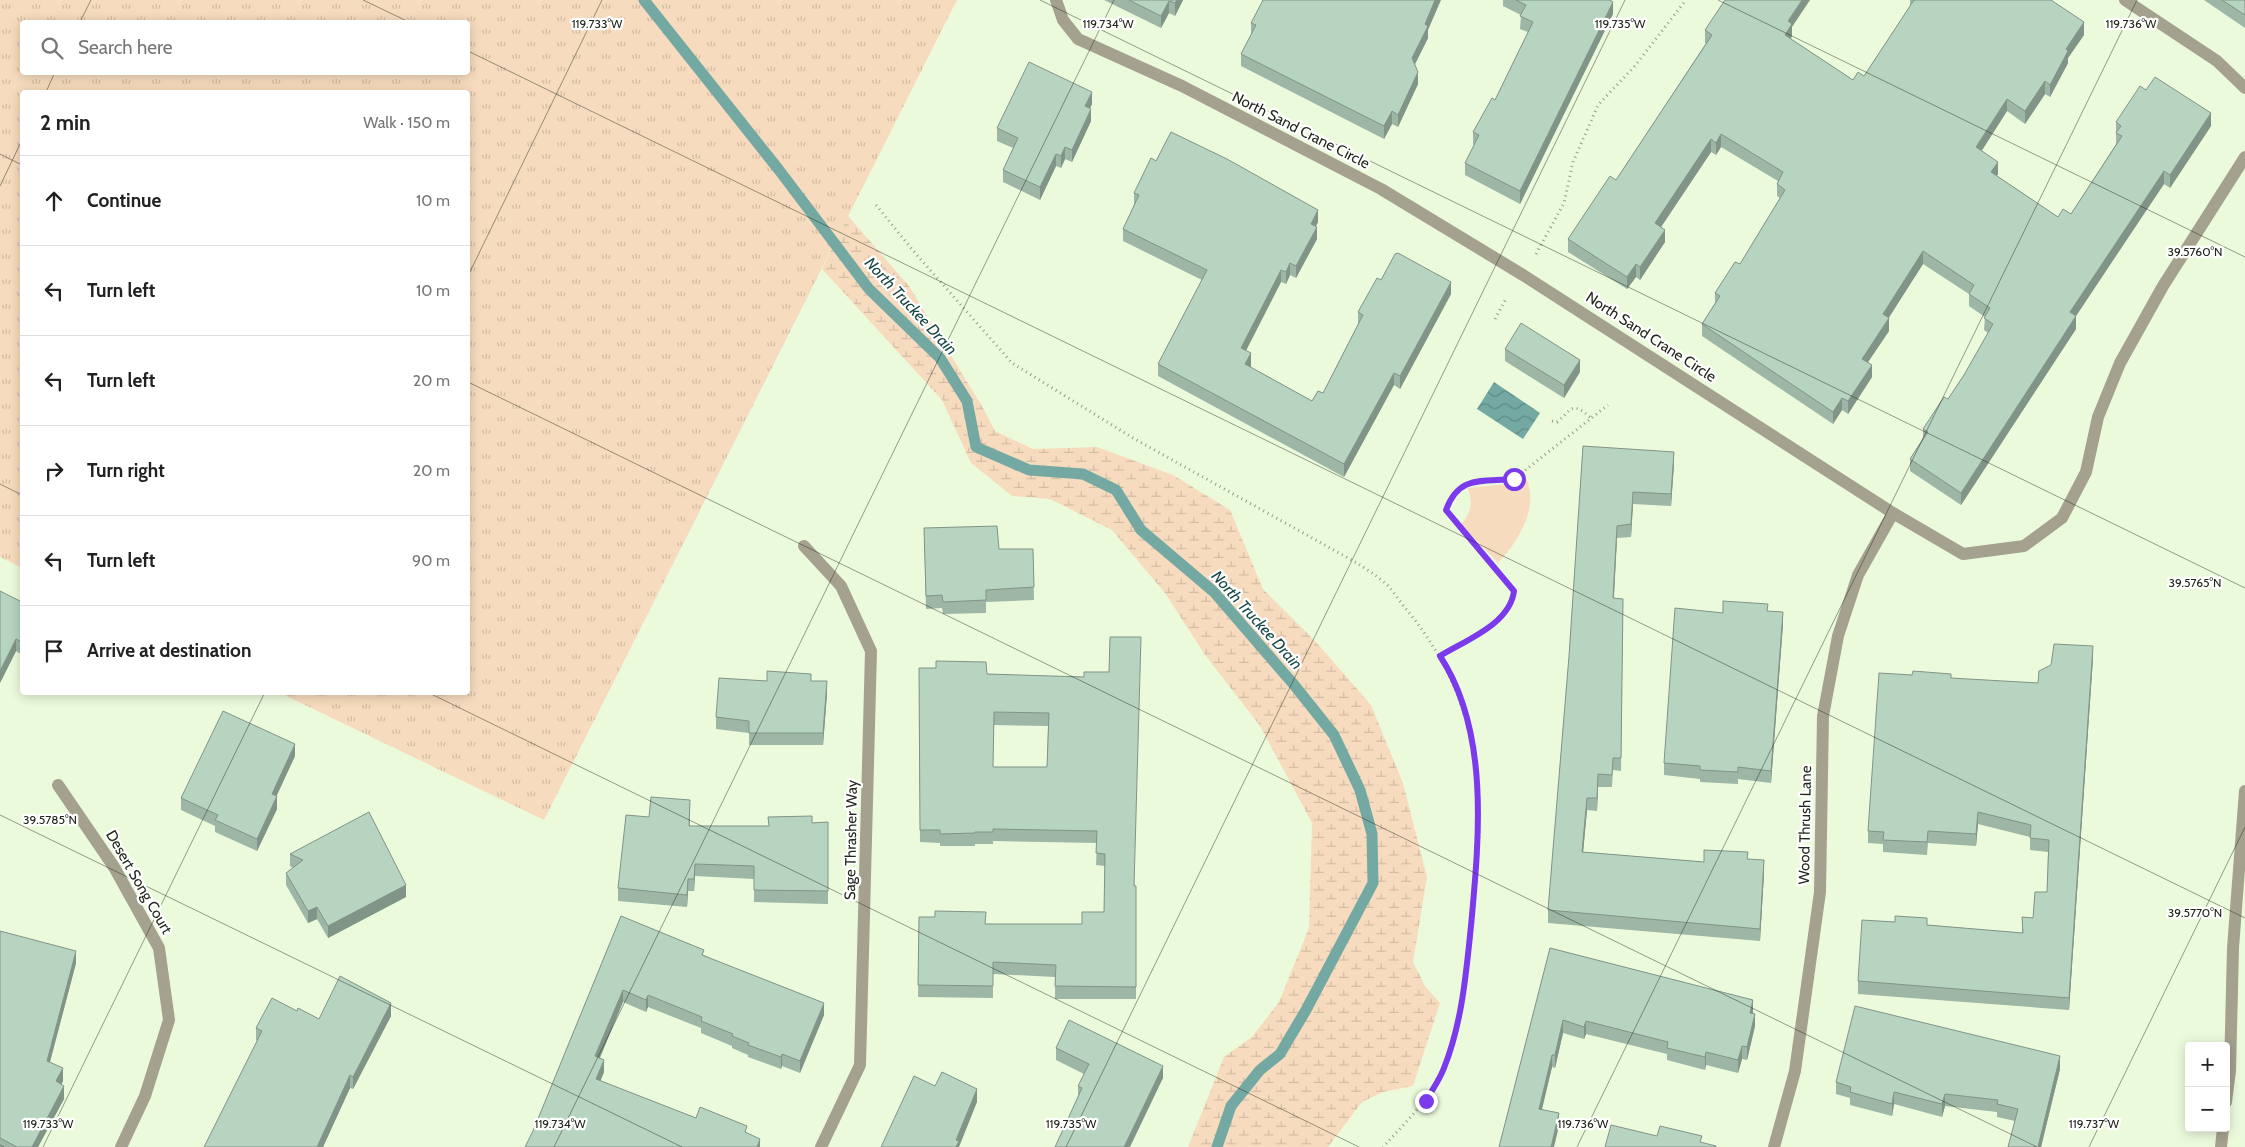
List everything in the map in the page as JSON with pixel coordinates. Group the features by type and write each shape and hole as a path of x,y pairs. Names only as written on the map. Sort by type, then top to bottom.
{"street":[{"name":"North Sand Crane Circle","path":"1056,0 1063,20 1078,39 1182,86 1381,189 1523,274 1893,513 1962,554 2024,546 2062,518 2086,472 2098,417 2120,364 2164,286 2245,157"},
{"path":"2125,0 2217,61 2245,88"},
{"name":"Wood Thrush Lane","path":"1774,1147 1795,1071 1820,892 1823,716 1838,636 1858,575 1893,513"},
{"name":"Sage Thrasher Way","path":"804,546 841,586 871,651 860,1065 821,1147"},
{"name":"Desert Song Court","path":"58,785 114,867 159,948 169,1020 145,1096 121,1147"},
{"path":"2228,1087 2245,791"},
{"path":"2232,995 2245,996"},
{"path":"2221,1147 2223,1132"}],"path":[{"path":"1533,258 1564,203 1573,162 1598,105 1634,67 1686,0"},
{"path":"876,206 914,253 1012,363 1133,438 1357,563 1385,583 1426,633 1447,666 1464,710 1479,801 1476,870 1466,973 1457,1028 1444,1069 1426,1101 1383,1147"},
{"path":"1495,319 1507,297"},
{"path":"1440,656 1503,616 1513,604 1514,591 1446,510 1452,496 1466,484 1514,479 1608,405"},
{"path":"1552,421 1557,422 1568,409 1573,408 1582,410 1591,418"}],"green space":[{"path":"0,0 957,0 544,820 284,695 470,695 470,90 20,90 20,567 0,557"},
{"path":"848,216 909,286 995,431 1033,449 1097,447 1173,475 1230,510 1263,589 1317,643 1371,705 1403,783 1427,877 1413,962 1425,986 1440,1003 1413,1086 1383,1092 1362,1102 1328,1147 1188,1147 1224,1057 1252,1037 1279,1002 1309,928 1312,823 1260,726 1205,655 1165,593 1112,530 1050,499 1012,496 971,463 942,400 822,269"},
{"path":"1525,476 1529,487 1529,511 1520,534 1498,563 1461,524 1469,512 1471,502 1467,488 1517,483"}],"water":[{"path":"1494,382 1540,413 1523,439 1477,409"}],"building":[{"path":"1129,0 1177,0 1175,3 1169,1 1161,16"},
{"path":"1263,0 1435,0 1425,24 1428,26 1412,58 1418,72 1398,115 1392,111 1384,126 1241,54 1256,25 1251,23"},
{"path":"1516,0 1609,0 1613,2 1520,191 1465,163 1479,135 1473,132 1492,98 1495,100 1533,22 1520,16 1526,5"},
{"path":"1725,0 1802,0 1788,21 1792,24 1785,35 1853,80 1858,72 1864,76 1914,0 2051,0 2084,22 2066,49 2068,51 2050,85 2045,81 2025,111 2007,99 1976,147 1998,162 1991,172 2058,217 2063,209 2071,214 2122,136 2116,133 2121,126 2116,122 2140,86 2146,90 2155,77 2211,113 2170,175 2164,171 2070,312 2076,316 1961,493 1910,459 1928,432 1923,429 1944,397 1948,399 1964,375 1993,324 1984,318 1990,308 1969,294 1974,285 1923,251 1883,314 1889,318 1862,359 1872,365 1848,401 1842,398 1833,412 1702,324 1720,296 1715,293 1735,262 1740,264 1785,190 1777,184 1783,172 1721,134 1716,143 1711,139 1655,223 1665,230 1640,267 1636,264 1627,277 1568,239 1610,176 1616,180 1712,35 1705,30"},
{"path":"2222,0 2245,0 2245,15"},
{"path":"1029,62 1092,92 1085,106 1091,109 1072,150 1065,147 1061,156 1056,154 1040,187 1003,170 1018,138 997,128"},
{"path":"1171,132 1227,159 1318,210 1311,224 1317,227 1296,266 1290,263 1286,272 1281,270 1241,348 1251,353 1245,364 1312,401 1318,391 1323,393 1363,315 1358,312 1377,278 1381,280 1395,254 1398,253 1451,282 1400,376 1394,373 1344,464 1158,364 1207,270 1123,229 1139,195 1134,193 1151,158 1156,161"},
{"path":"1521,323 1580,360 1564,385 1505,349"},
{"path":"1583,446 1674,452 1671,494 1633,492 1631,524 1617,526 1613,598 1623,599 1621,758 1613,758 1612,775 1598,774 1597,798 1587,798 1582,852 1704,862 1704,850 1748,852 1747,859 1764,860 1760,929 1548,910 1569,656"},
{"path":"997,526 999,549 1033,549 1034,587 986,590 986,600 943,602 942,595 926,596 924,528"},
{"path":"0,591 20,601 20,641 16,639 0,671"},
{"path":"1723,601 1768,604 1767,611 1783,612 1771,771 1738,767 1738,772 1700,770 1700,766 1664,763 1675,608 1723,613"},
{"path":"1110,637 1141,637 1134,886 1136,886 1136,987 1055,986 1056,965 993,962 993,986 918,985 919,917 935,917 935,911 986,912 985,924 1082,924 1082,912 1104,912 1105,854 1096,853 1097,831 993,829 993,832 940,834 940,830 920,830 919,668 936,668 936,661 986,662 987,674 1084,677 1084,672 1109,672","holes":["994,712 1049,713 1047,767 993,767"]},
{"path":"2054,644 2093,646 2069,998 1858,981 1862,920 1895,922 1895,916 1927,918 1927,925 2023,933 2022,917 2033,918 2035,892 2047,892 2049,840 2030,838 2031,825 1978,812 1976,834 1928,831 1927,842 1883,840 1884,832 1868,831 1879,673 1912,675 1913,671 1951,674 1951,678 2038,683 2039,671 2051,665"},
{"path":"767,671 811,674 811,681 827,681 823,733 749,733 749,721 716,717 719,678 767,681"},
{"path":"223,711 295,744 272,794 277,796 257,839 215,820 218,815 181,798"},
{"path":"651,797 690,800 689,826 769,826 768,817 812,816 812,823 828,822 828,891 754,890 754,866 695,864 694,879 688,879 687,895 618,888 626,815 649,817"},
{"path":"369,812 406,885 328,926 317,907 308,911 286,873 303,860 290,854"},
{"path":"621,916 704,950 702,955 824,1003 800,1061 782,1054 781,1057 748,1045 749,1043 732,1036 733,1034 701,1021 702,1017 648,995 646,1000 623,990 595,1056 604,1060 596,1079 696,1118 700,1107 747,1126 745,1132 760,1139 757,1147 525,1147"},
{"path":"0,931 76,951 47,1061 63,1068 56,1081 64,1086 32,1147 17,1147 0,1138"},
{"path":"1550,948 1753,1000 1750,1013 1755,1014 1747,1047 1742,1046 1738,1060 1706,1052 1705,1057 1667,1048 1668,1042 1586,1021 1584,1027 1563,1020 1555,1055 1552,1055 1539,1109 1559,1113 1551,1147 1499,1147"},
{"path":"340,976 391,1003 353,1077 350,1075 317,1147 204,1147 262,1031 256,1028 272,998 297,1011 298,1008 319,1019"},
{"path":"1855,1006 2060,1056 2038,1147 2008,1147 2018,1109 1997,1104 1998,1100 1945,1094 1942,1104 1894,1092 1892,1104 1850,1092 1851,1087 1836,1082"},
{"path":"1069,1020 1163,1066 1124,1147 1055,1147 1082,1088 1078,1086 1089,1064 1056,1048"},
{"path":"942,1072 977,1089 956,1140 959,1141 956,1147 881,1147 914,1076 935,1086"},
{"path":"1611,1125 1657,1136 1660,1126 1702,1136 1700,1142 1716,1147 1605,1147"}],"waterway":[{"name":"North Truckee Drain","path":"644,0 779,170 869,289 940,358 967,401 976,447 1029,470 1083,474 1116,490 1141,530 1214,592 1295,686 1334,735 1360,790 1372,834 1373,883 1306,1010 1280,1054 1260,1070 1231,1106 1217,1147"}],"route":[{"path":"1426,1101 1444,1069 1457,1028 1466,973 1476,870 1479,801 1464,710 1447,666 1440,656 1503,616 1513,604 1514,591 1446,510 1452,496 1466,484 1514,479"}]}
